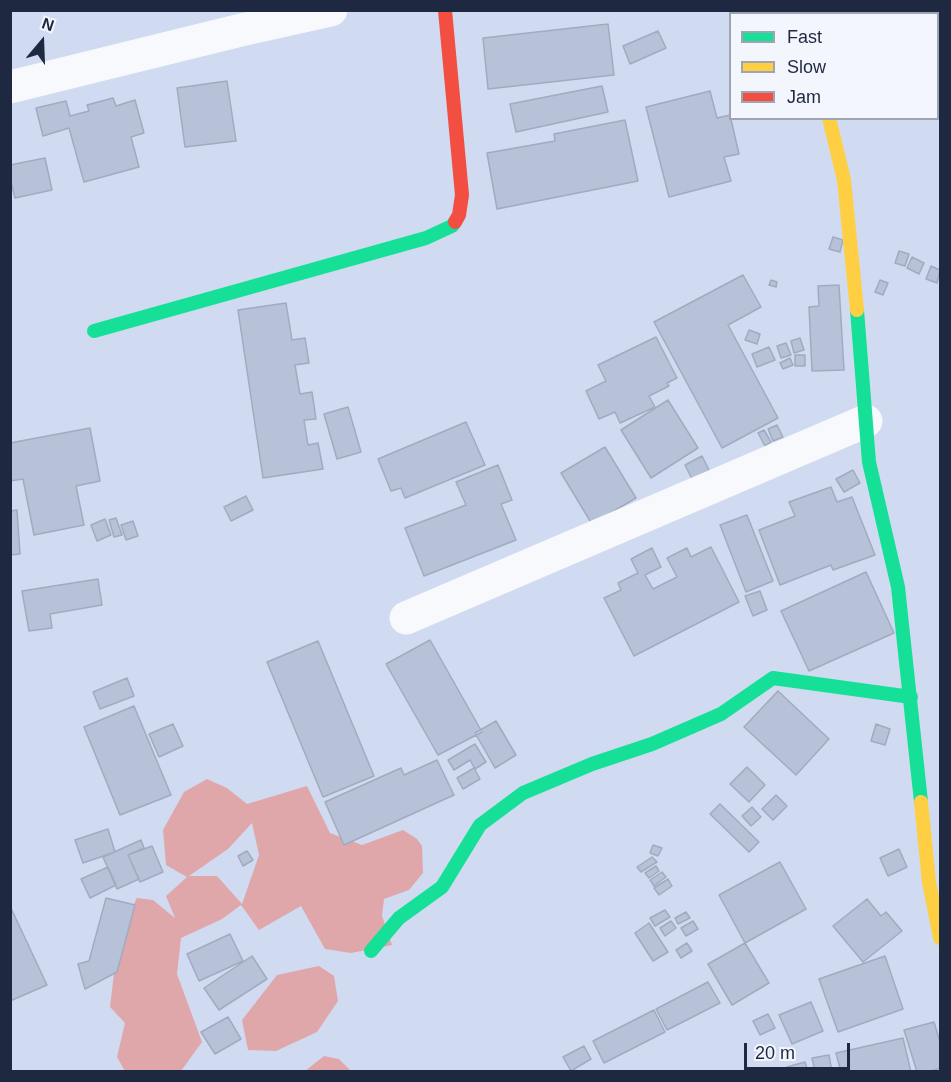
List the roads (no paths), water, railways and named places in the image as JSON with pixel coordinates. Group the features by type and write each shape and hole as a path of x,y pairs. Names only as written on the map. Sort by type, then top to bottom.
{"street":[{"path":"10,87 331,10"},
{"path":"94,331 426,238 452,226 459,215 462,195 445,10"},
{"path":"830,120 843,180 869,462 898,587 929,882 939,919"},
{"path":"406,618 866,421"},
{"path":"371,951 399,918 442,887 480,825 523,793 592,764 652,744 721,714 773,678 911,697"}]}
